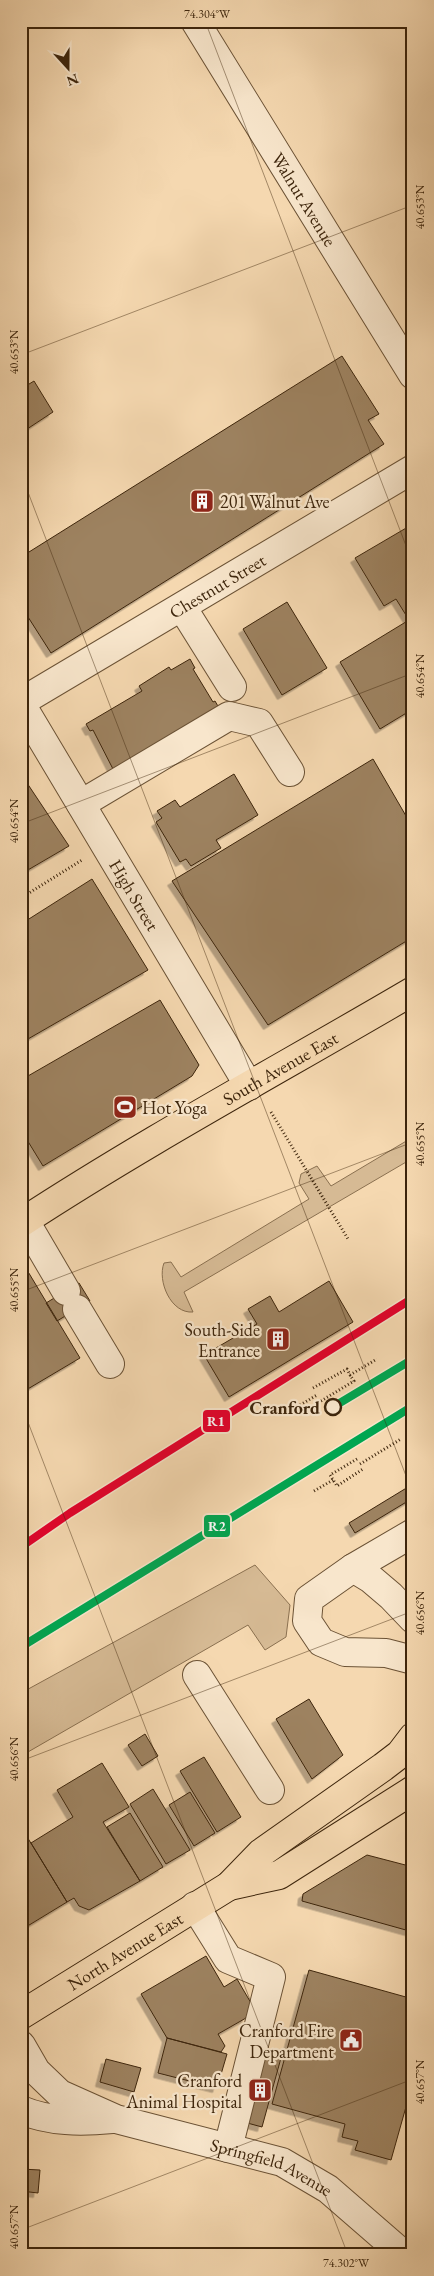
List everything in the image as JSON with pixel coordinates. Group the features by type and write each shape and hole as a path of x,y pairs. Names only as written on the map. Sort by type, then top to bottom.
{"main road":[{"name":"South Avenue East","path":"23,1222 249,1086 413,991"},
{"name":"North Avenue East","path":"21,2015 229,1886 261,1853 400,1754 413,1737"},
{"name":"North Avenue East","path":"229,1886 279,1875 413,1790"}],"street":[{"name":"Walnut Avenue","path":"195,21 413,376"},
{"name":"Chestnut Street","path":"21,703 413,469"},
{"path":"182,607 232,687"},
{"name":"High Street","path":"21,703 249,1086"},
{"path":"80,804 229,716 259,722 290,772"},
{"path":"23,1222 110,1364"},
{"path":"413,1532 353,1568 309,1599 307,1621 321,1642 345,1652 386,1653 413,1660"},
{"path":"353,1568 391,1596 413,1619"},
{"path":"197,1675 270,1790"},
{"path":"195,1906 228,1958 271,1977 228,2148"},
{"name":"Springfield Avenue","path":"21,2045 36,2071 60,2094 116,2119 282,2162 328,2189 404,2255"},
{"name":"Springfield Avenue","path":"21,2110 32,2114 78,2122 116,2119"}],"path":[{"path":"21,898 83,860"},
{"path":"271,1112 348,1239"},
{"path":"21,1147 24,1152 21,1153"},
{"path":"350,1374 377,1359"},
{"path":"313,1388 347,1369 354,1381 321,1401"},
{"path":"285,1414 317,1395"},
{"path":"360,1464 400,1439"},
{"path":"357,1459 330,1475 337,1486 363,1469"},
{"path":"314,1491 333,1480"}],"shaded area":[{"path":"413,1137 413,1158 184,1292 193,1312 178,1308 172,1302 162,1279 164,1263 171,1262 181,1277 309,1199 299,1183 301,1174 317,1166 331,1186"},
{"path":"255,1565 290,1605 286,1637 265,1650 248,1625 21,1756 21,1693"},
{"path":"21,2249 53,2251 54,2255 21,2255"}],"building":[{"name":"201 Walnut Ave","path":"342,356 379,414 368,420 384,444 51,653 21,606 21,596 24,594 21,588 21,557"},
{"path":"34,381 53,412 21,433 21,389"},
{"path":"413,524 413,709 380,729 340,662 409,620 396,599 384,606 355,558"},
{"path":"287,602 327,668 282,695 243,629"},
{"path":"190,659 195,668 193,669 213,702 215,701 219,708 114,771 93,730 90,731 86,724 142,691 139,686 169,667 171,670"},
{"path":"373,759 413,828 413,937 268,1025 172,881"},
{"path":"21,774 69,846 21,874"},
{"path":"234,774 258,815 216,840 221,848 191,866 186,859 180,862 156,822 162,818 157,811 175,800 180,807"},
{"path":"92,879 148,970 21,1043 21,924"},
{"path":"160,1000 199,1065 192,1076 43,1166 21,1130 21,1080"},
{"path":"27,1270 80,1358 21,1393 21,1274"},
{"name":"South-Side Entrance","path":"329,1281 353,1322 229,1397 204,1355 257,1324 248,1309 270,1296 279,1312"},
{"path":"79,1283 90,1301 57,1321 46,1303"},
{"path":"413,1484 413,1498 355,1533 349,1523"},
{"path":"309,1699 343,1755 312,1779 276,1719"},
{"path":"145,1734 158,1756 142,1766 128,1745"},
{"path":"204,1757 241,1817 217,1832 180,1771"},
{"path":"102,1763 129,1807 103,1822 140,1881 89,1910 79,1906 74,1898 67,1902 31,1843 73,1817 57,1790"},
{"path":"153,1789 190,1850 166,1864 130,1804"},
{"path":"190,1792 215,1833 194,1846 169,1805"},
{"path":"130,1813 163,1867 140,1881 107,1827"},
{"path":"21,1827 67,1902 21,1930"},
{"path":"367,1855 413,1867 413,1932 302,1901 303,1894"},
{"path":"206,1956 224,1987 237,1979 251,2003 246,2018 218,2034 225,2046 221,2052 167,2038 141,1994"},
{"name":"Cranford Fire Department","path":"309,1970 413,1999 413,2082 391,2160 355,2150 358,2141 342,2137 345,2124 272,2104"},
{"path":"167,2038 227,2054 217,2088 158,2073"},
{"name":"Cranford Animal Hospital","path":"259,2052 281,2058 262,2127 240,2121"},
{"path":"106,2059 141,2068 134,2092 100,2082"},
{"path":"21,2169 40,2170 38,2193 21,2191"},
{"path":"158,2251 181,2255 157,2255"}],"railway":[{"path":"21,1547 70,1513 413,1298"}],"transit line":[{"name":"R1","path":"21,1547 70,1513 413,1298"},
{"name":"R2","path":"333,1407 413,1359"},
{"name":"R2","path":"21,1647 413,1406"}],"place":[{"name":"201 Walnut Ave","path":"202,501"},
{"name":"Hot Yoga","path":"125,1107"},
{"name":"South-Side Entrance","path":"278,1339"},
{"name":"Cranford","path":"333,1407"},
{"name":"Cranford Fire Department","path":"351,2040"},
{"name":"Cranford Animal Hospital","path":"260,2090"}]}
